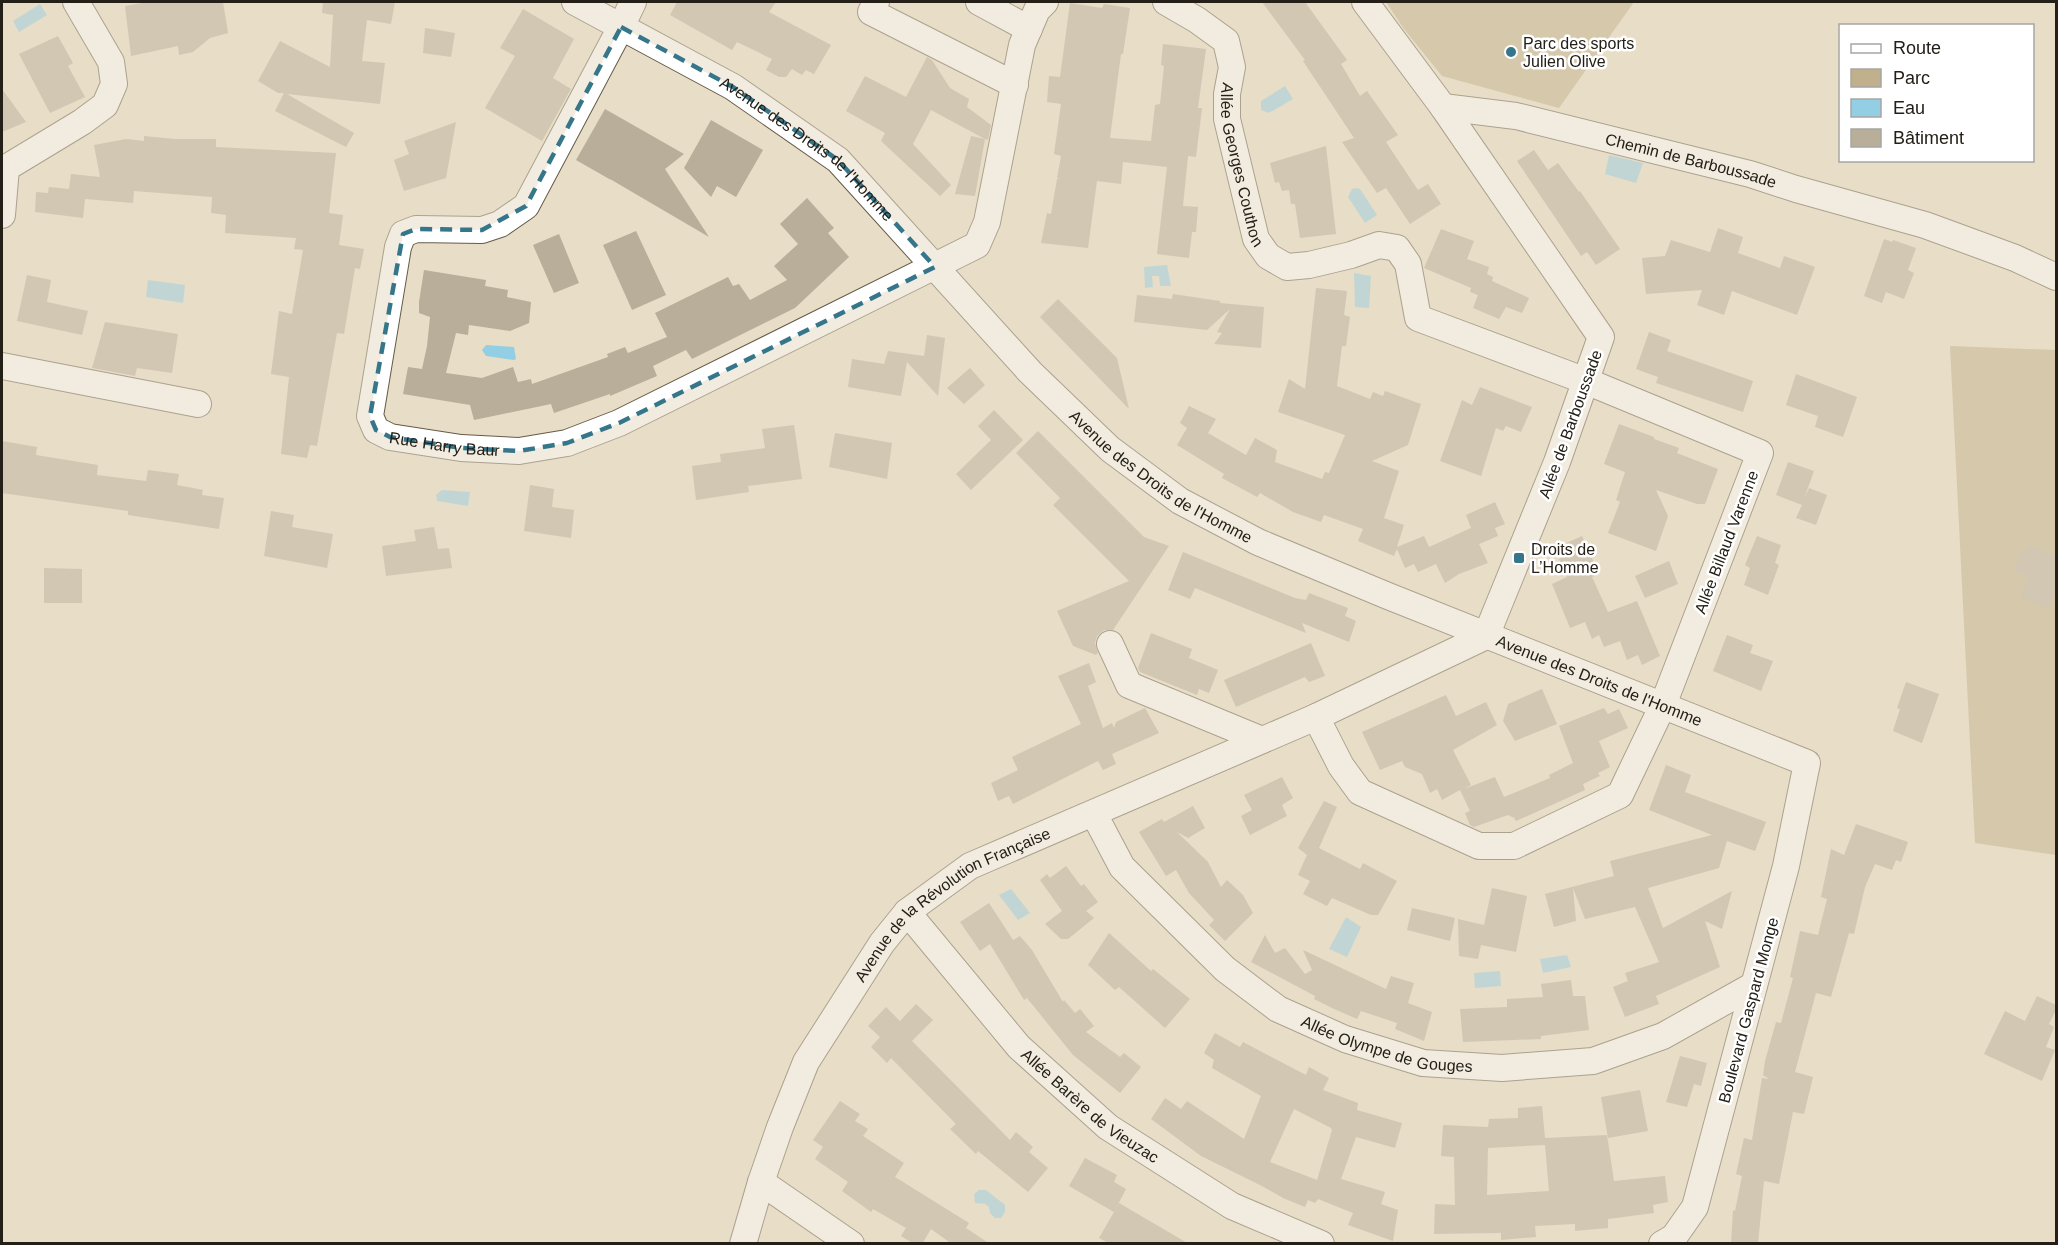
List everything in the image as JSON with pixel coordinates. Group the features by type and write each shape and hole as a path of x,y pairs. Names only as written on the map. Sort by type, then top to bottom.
{"street":[{"path":"2,215 6,168 82,122 105,105 114,84 111,62 76,2"},
{"name":"Avenue des Droits de l'Homme","path":"575,2 733,87 838,160 1038,380 1110,449 1180,501 1258,542 1486,636 1807,762"},
{"path":"621,27 633,2"},
{"path":"876,2 871,12 1015,85"},
{"path":"979,2 1029,29"},
{"path":"935,267 976,245 987,222 1022,45 1037,10 1045,2"},
{"name":"Allée Georges Couthon","path":"1166,2 1197,20 1226,41 1232,67 1227,94 1227,119 1256,239 1268,256 1287,267 1319,263 1379,245 1397,248 1408,264 1418,318 1586,381"},
{"path":"1365,2 1443,107"},
{"name":"Rue Harry Baur","path":"621,27 526,206 500,224 482,230 417,229 403,234 398,247 370,416 376,430 390,437 461,448 519,451 567,443 619,423 935,267"},
{"name":"Allée de Barboussade","path":"1443,107 1601,337 1557,462 1486,636"},
{"name":"Chemin de Barboussade","path":"1443,107 1516,116 1750,174 1925,225 2015,258 2056,277"},
{"path":"2,366 198,404"},
{"name":"Allée Billaud Varenne","path":"1586,381 1760,453 1663,705"},
{"name":"Avenue de la Révolution Française","path":"743,1244 780,1127 806,1062 882,944 907,912 970,866 1316,717 1486,636"},
{"path":"1110,644 1129,685 1262,740"},
{"path":"1316,717 1341,765 1360,792 1479,846 1514,846 1620,795 1663,705"},
{"name":"Boulevard Gaspard Monge","path":"1662,1244 1674,1237 1695,1207 1786,866 1807,762"},
{"name":"Allée Olympe de Gouges","path":"1094,814 1122,867 1225,969 1278,1009 1345,1039 1423,1063 1502,1068 1593,1061 1663,1036 1754,985"},
{"name":"Allée Barère de Vieuzac","path":"907,912 1019,1047 1108,1127 1232,1206 1321,1244"},
{"path":"761,1182 851,1244"}],"highlighted area":[{"path":"621,27 733,87 838,160 935,267 619,423 567,443 519,451 461,448 390,437 376,430 370,416 403,234 416,229 482,230 526,206"}],"green space":[{"name":"Parc des sports Julien Olive","path":"1386,2 1634,2 1559,108 1442,76 1404,29"},
{"path":"1950,346 2056,350 2056,855 1975,843"}],"water":[{"path":"40,4 47,15 19,32 13,21"},
{"path":"1285,86 1293,99 1269,113 1261,110 1261,101"},
{"path":"1609,155 1643,163 1636,183 1605,174"},
{"path":"1352,189 1360,189 1377,215 1365,223 1348,197"},
{"path":"1167,265 1171,286 1160,286 1159,276 1152,276 1153,287 1145,288 1144,267"},
{"path":"1354,273 1371,276 1369,308 1355,307"},
{"path":"148,280 185,285 183,303 146,297"},
{"path":"486,345 514,347 516,359 486,356 482,350"},
{"path":"442,490 470,492 468,506 437,501 436,495"},
{"path":"1011,889 1030,913 1018,920 999,895"},
{"path":"1346,917 1361,927 1347,957 1329,949"},
{"path":"1567,955 1571,967 1543,973 1540,959"},
{"path":"1500,971 1501,986 1475,988 1474,973"},
{"path":"979,1190 986,1190 1005,1205 1005,1212 1001,1218 995,1218 985,1204 975,1203 974,1194"}],"building":[{"path":"148,2 223,2 228,33 210,38 193,52 179,55 178,46 131,56 125,6"},
{"path":"323,2 395,2 391,24 367,20 362,61 385,63 380,104 287,94 354,133 346,147 275,111 284,93 278,93 258,81 280,41 330,67 333,15 322,13"},
{"path":"677,2 776,2 769,12 831,45 814,74 806,70 802,75 792,69 786,77 779,77 766,70 772,59 737,42 732,50 670,15"},
{"path":"1262,2 1305,2 1347,60 1341,64 1360,96 1367,91 1398,135 1386,142 1418,190 1428,184 1441,204 1410,224 1386,188 1377,193 1342,142 1354,138 1303,61 1305,60"},
{"path":"1070,3 1102,8 1104,4 1130,8 1123,54 1121,54 1110,138 1151,141 1155,105 1160,104 1164,66 1161,65 1163,44 1206,49 1198,108 1202,108 1196,157 1188,156 1183,206 1198,207 1196,232 1192,232 1189,258 1157,254 1167,167 1123,162 1121,184 1097,181 1088,248 1041,243 1047,213 1051,214 1057,179 1060,179 1057,178 1061,156 1054,154 1061,104 1047,102 1049,76 1060,77"},
{"path":"523,9 574,39 553,78 571,89 542,141 485,108 515,56 500,48"},
{"path":"425,28 455,33 451,57 423,53"},
{"path":"58,36 73,63 68,66 85,97 50,113 19,54"},
{"path":"927,57 932,60 950,88 969,99 967,107 991,125 988,140 931,110 913,144 951,185 940,196 881,141 885,133 846,111 865,76 906,97"},
{"path":"2,89 26,122 2,132"},
{"path":"605,109 684,154 665,169 709,237 576,160"},
{"path":"711,120 763,150 736,197 717,186 711,197 684,168"},
{"path":"456,122 446,178 404,191 394,160 409,154 404,141"},
{"path":"144,136 216,139 216,147 336,153 329,213 343,215 339,245 364,249 360,269 355,268 344,334 337,333 317,446 310,445 307,458 281,454 289,377 271,374 279,311 292,314 303,250 294,249 296,238 225,233 226,215 211,213 212,197 134,191 133,203 85,199 83,218 35,212 36,192 48,193 49,187 69,189 71,174 100,177 94,145 126,139 144,141"},
{"path":"971,136 985,139 975,196 955,194"},
{"path":"1326,146 1336,234 1300,238 1295,204 1291,204 1289,190 1282,191 1279,182 1275,183 1270,163"},
{"path":"1534,150 1548,170 1558,163 1620,249 1596,265 1587,252 1581,256 1517,161"},
{"path":"807,198 834,228 828,233 849,257 795,308 692,359 686,350 653,366 657,376 610,396 610,394 554,413 551,404 474,420 470,405 403,394 408,367 422,369 427,346 430,317 419,313 424,270 486,280 485,286 508,290 507,297 531,302 529,323 510,331 469,325 468,335 456,333 446,373 482,378 513,367 518,382 531,379 532,384 608,357 607,354 625,347 628,353 667,337 655,313 728,277 733,286 739,284 750,300 787,280 774,266 798,244 780,224"},
{"path":"1718,228 1743,237 1738,253 1780,268 1784,256 1815,267 1797,315 1732,291 1724,315 1697,305 1702,290 1646,294 1642,258 1665,256 1671,240 1710,252"},
{"path":"1441,229 1474,241 1467,259 1489,267 1487,274 1493,277 1492,281 1529,298 1522,313 1506,307 1499,319 1473,308 1478,295 1470,292 1471,288 1424,268"},
{"path":"636,231 666,295 632,310 603,245"},
{"path":"559,234 579,283 554,293 533,245"},
{"path":"1884,239 1916,248 1908,270 1914,273 1904,299 1886,292 1882,303 1864,296"},
{"path":"27,275 51,280 47,302 88,311 82,335 17,321"},
{"path":"1316,288 1347,291 1344,315 1350,317 1346,346 1342,346 1337,386 1370,399 1373,392 1383,396 1385,391 1421,404 1408,445 1372,461 1399,471 1384,518 1404,525 1397,547 1424,536 1429,547 1471,528 1466,515 1495,502 1505,524 1495,528 1498,536 1479,544 1488,563 1459,574 1445,583 1436,564 1418,572 1414,564 1405,568 1397,549 1394,556 1358,541 1363,529 1324,515 1321,522 1293,512 1260,493 1257,497 1222,478 1224,474 1177,445 1187,428 1180,423 1189,406 1216,419 1208,433 1246,455 1255,438 1277,450 1275,462 1322,479 1325,472 1329,473 1345,435 1278,412 1289,379 1305,389"},
{"path":"1173,294 1220,301 1220,303 1264,307 1261,348 1214,344 1222,333 1217,332 1230,309 1207,330 1134,322 1137,295 1172,299"},
{"path":"1058,299 1117,358 1129,409 1040,317"},
{"path":"105,322 178,334 172,373 137,368 135,376 92,368"},
{"path":"1649,332 1671,340 1667,351 1753,381 1743,412 1656,383 1658,377 1636,369"},
{"path":"927,335 945,338 938,396 907,362 901,396 848,387 852,359 884,364 888,351 924,356"},
{"path":"970,368 985,385 964,404 947,388"},
{"path":"1796,374 1857,397 1843,437 1815,427 1818,416 1786,405"},
{"path":"1480,387 1532,407 1521,432 1506,426 1503,431 1496,428 1481,476 1440,461 1462,400 1472,405"},
{"path":"994,410 1023,440 971,490 956,474 991,440 978,426"},
{"path":"1619,424 1679,448 1677,453 1718,469 1705,504 1697,504 1656,490 1668,516 1656,551 1608,533 1620,502 1616,500 1625,472 1604,464"},
{"path":"794,425 802,479 748,486 749,492 696,500 692,466 721,462 720,454 765,448 762,429"},
{"path":"1038,431 1144,537 1169,546 1113,630 1104,630 1097,636 1095,643 1098,653 1096,655 1073,646 1057,611 1129,581 1053,505 1060,498 1016,453"},
{"path":"835,433 892,443 887,479 829,467"},
{"path":"2,441 37,447 36,455 98,465 97,475 146,481 148,470 179,474 177,485 203,490 202,495 224,498 219,529 128,515 128,511 2,493"},
{"path":"1788,462 1814,471 1804,499 1809,488 1827,495 1816,525 1796,518 1802,505 1776,495"},
{"path":"530,485 554,489 552,507 574,510 571,538 524,531"},
{"path":"271,511 294,515 292,527 333,534 327,568 264,556"},
{"path":"434,527 438,549 449,548 452,568 386,576 382,546 416,541 414,530"},
{"path":"1582,536 1599,574 1592,577 1608,612 1637,601 1660,656 1642,665 1638,655 1627,660 1620,641 1604,647 1599,635 1592,639 1585,622 1570,628 1552,584 1567,577 1559,559 1566,555 1562,545"},
{"path":"1757,536 1781,545 1775,563 1779,565 1768,595 1744,585 1750,568 1745,565"},
{"path":"2028,545 2056,556 2056,587 2049,608 2021,599 2028,577 2014,571 2021,549 2026,552"},
{"path":"1183,552 1295,598 1306,600 1309,593 1348,608 1345,616 1356,621 1349,642 1302,623 1306,633 1195,588 1190,599 1168,590"},
{"path":"1669,561 1678,584 1645,598 1635,576"},
{"path":"44,568 82,569 82,603 44,603"},
{"path":"1151,633 1192,649 1189,658 1218,670 1209,693 1199,689 1197,695 1140,672 1138,668"},
{"path":"1727,635 1753,645 1750,653 1773,661 1761,691 1713,671"},
{"path":"1311,643 1325,676 1309,682 1305,677 1236,707 1224,680"},
{"path":"1089,663 1096,682 1088,686 1103,728 1112,723 1114,728 1116,722 1145,708 1159,733 1112,754 1116,764 1103,770 1098,761 1013,804 1009,796 998,801 991,783 1018,770 1012,757 1081,724 1058,676"},
{"path":"1906,682 1939,694 1922,743 1893,731 1900,709 1897,708"},
{"path":"1542,689 1557,724 1515,741 1503,721 1508,704"},
{"path":"1446,695 1456,716 1486,702 1497,725 1453,750 1471,785 1464,789 1495,777 1504,797 1550,778 1549,775 1573,763 1559,726 1604,708 1608,714 1619,709 1628,728 1599,741 1610,767 1598,773 1600,776 1583,784 1585,790 1516,821 1512,814 1514,818 1508,815 1474,827 1470,825 1465,813 1470,811 1460,790 1442,800 1437,789 1430,793 1422,774 1405,767 1402,761 1380,770 1362,732"},
{"path":"1666,765 1691,775 1685,792 1766,822 1755,851 1727,841 1719,868 1648,888 1663,928 1732,891 1722,929 1705,921 1720,967 1656,996 1659,1004 1625,1017 1613,987 1628,981 1625,973 1659,962 1635,907 1585,919 1573,888 1576,921 1554,927 1545,894 1614,876 1610,861 1712,835 1649,810"},
{"path":"1282,777 1293,798 1282,805 1287,816 1250,835 1241,816 1252,810 1244,795"},
{"path":"1324,801 1337,807 1319,848 1360,869 1363,863 1397,881 1378,915 1371,915 1332,898 1327,906 1303,894 1310,881 1298,875 1307,855 1298,848"},
{"path":"1193,806 1205,828 1188,838 1177,832 1208,862 1221,887 1227,880 1243,895 1253,913 1225,941 1209,925 1214,920 1189,893 1176,870 1166,876 1139,832 1162,819 1164,822"},
{"path":"1856,824 1908,842 1901,862 1896,860 1892,870 1875,864 1865,887 1854,934 1849,933 1831,997 1816,993 1795,1072 1813,1077 1804,1114 1793,1112 1779,1184 1764,1181 1758,1244 1731,1244 1733,1210 1735,1211 1742,1176 1736,1174 1744,1138 1752,1140 1762,1078 1769,1079 1763,1075 1765,1061 1776,1022 1781,1023 1793,978 1790,977 1800,931 1818,935 1827,899 1821,897 1831,849 1844,855"},
{"path":"1066,866 1081,886 1084,884 1098,902 1086,911 1094,918 1068,939 1061,939 1045,924 1062,911 1040,880 1047,874 1050,878"},
{"path":"1492,888 1527,896 1516,952 1481,945 1478,959 1459,956 1458,919 1484,925"},
{"path":"989,903 1013,940 1020,936 1032,950 1063,1002 1064,1000 1075,1013 1080,1009 1094,1026 1086,1032 1120,1057 1124,1053 1141,1067 1120,1093 1073,1055 1027,998 1024,1000 990,944 980,951 960,922"},
{"path":"1412,908 1455,918 1450,941 1407,930"},
{"path":"1109,933 1151,971 1153,969 1190,999 1165,1028 1119,987 1115,990 1088,965"},
{"path":"1265,935 1275,953 1285,948 1305,974 1312,970 1303,950 1386,989 1391,976 1414,983 1408,1003 1432,1012 1424,1041 1395,1029 1397,1023 1361,1011 1357,1019 1332,1008 1314,999 1315,996 1251,962"},
{"path":"1571,980 1573,996 1585,996 1589,1030 1541,1036 1541,1039 1463,1042 1460,1009 1507,1007 1507,999 1543,997 1541,984"},
{"path":"2037,996 2056,1005 2049,1024 2054,1027 2046,1047 2055,1050 2042,1081 1984,1054 2005,1011 2025,1021"},
{"path":"916,1004 933,1020 912,1041 1010,1140 1016,1132 1033,1147 1029,1152 1048,1168 1028,1192 978,1151 976,1154 950,1129 956,1124 891,1058 887,1063 871,1047 880,1037 868,1026 886,1007 900,1021"},
{"path":"1215,1033 1240,1047 1243,1042 1306,1075 1309,1067 1329,1078 1323,1090 1358,1103 1357,1110 1402,1123 1395,1148 1356,1137 1341,1179 1385,1192 1381,1204 1398,1210 1393,1241 1348,1225 1353,1213 1318,1199 1315,1203 1308,1200 1305,1207 1283,1198 1201,1156 1151,1119 1165,1098 1181,1109 1187,1101 1244,1139 1261,1096 1212,1068 1214,1060 1204,1053","holes":["1294,1109 1331,1128 1317,1180 1270,1162"]},
{"path":"1680,1056 1707,1063 1701,1086 1694,1084 1687,1107 1666,1102"},
{"path":"1640,1090 1648,1131 1608,1138 1601,1097"},
{"path":"840,1101 860,1114 855,1121 868,1129 863,1136 904,1163 895,1177 969,1223 966,1228 990,1244 952,1244 931,1229 922,1244 914,1244 901,1236 906,1228 873,1209 871,1212 842,1191 848,1182 815,1159 823,1147 813,1140"},
{"path":"1542,1106 1545,1138 1607,1135 1614,1181 1665,1176 1668,1202 1653,1205 1654,1213 1608,1219 1608,1228 1575,1231 1575,1224 1535,1226 1536,1237 1501,1240 1501,1233 1434,1234 1435,1204 1455,1205 1454,1157 1441,1156 1443,1125 1488,1127 1489,1119 1518,1118 1518,1108","holes":["1545,1145 1549,1191 1487,1195 1488,1148"]},
{"path":"1085,1158 1117,1175 1114,1182 1126,1189 1115,1210 1119,1203 1189,1244 1110,1244 1099,1238 1114,1212 1069,1186"}],"place":[{"name":"Parc des sports Julien Olive","path":"1511,52"},
{"name":"Droits de L’Homme","path":"1519,558"}]}
